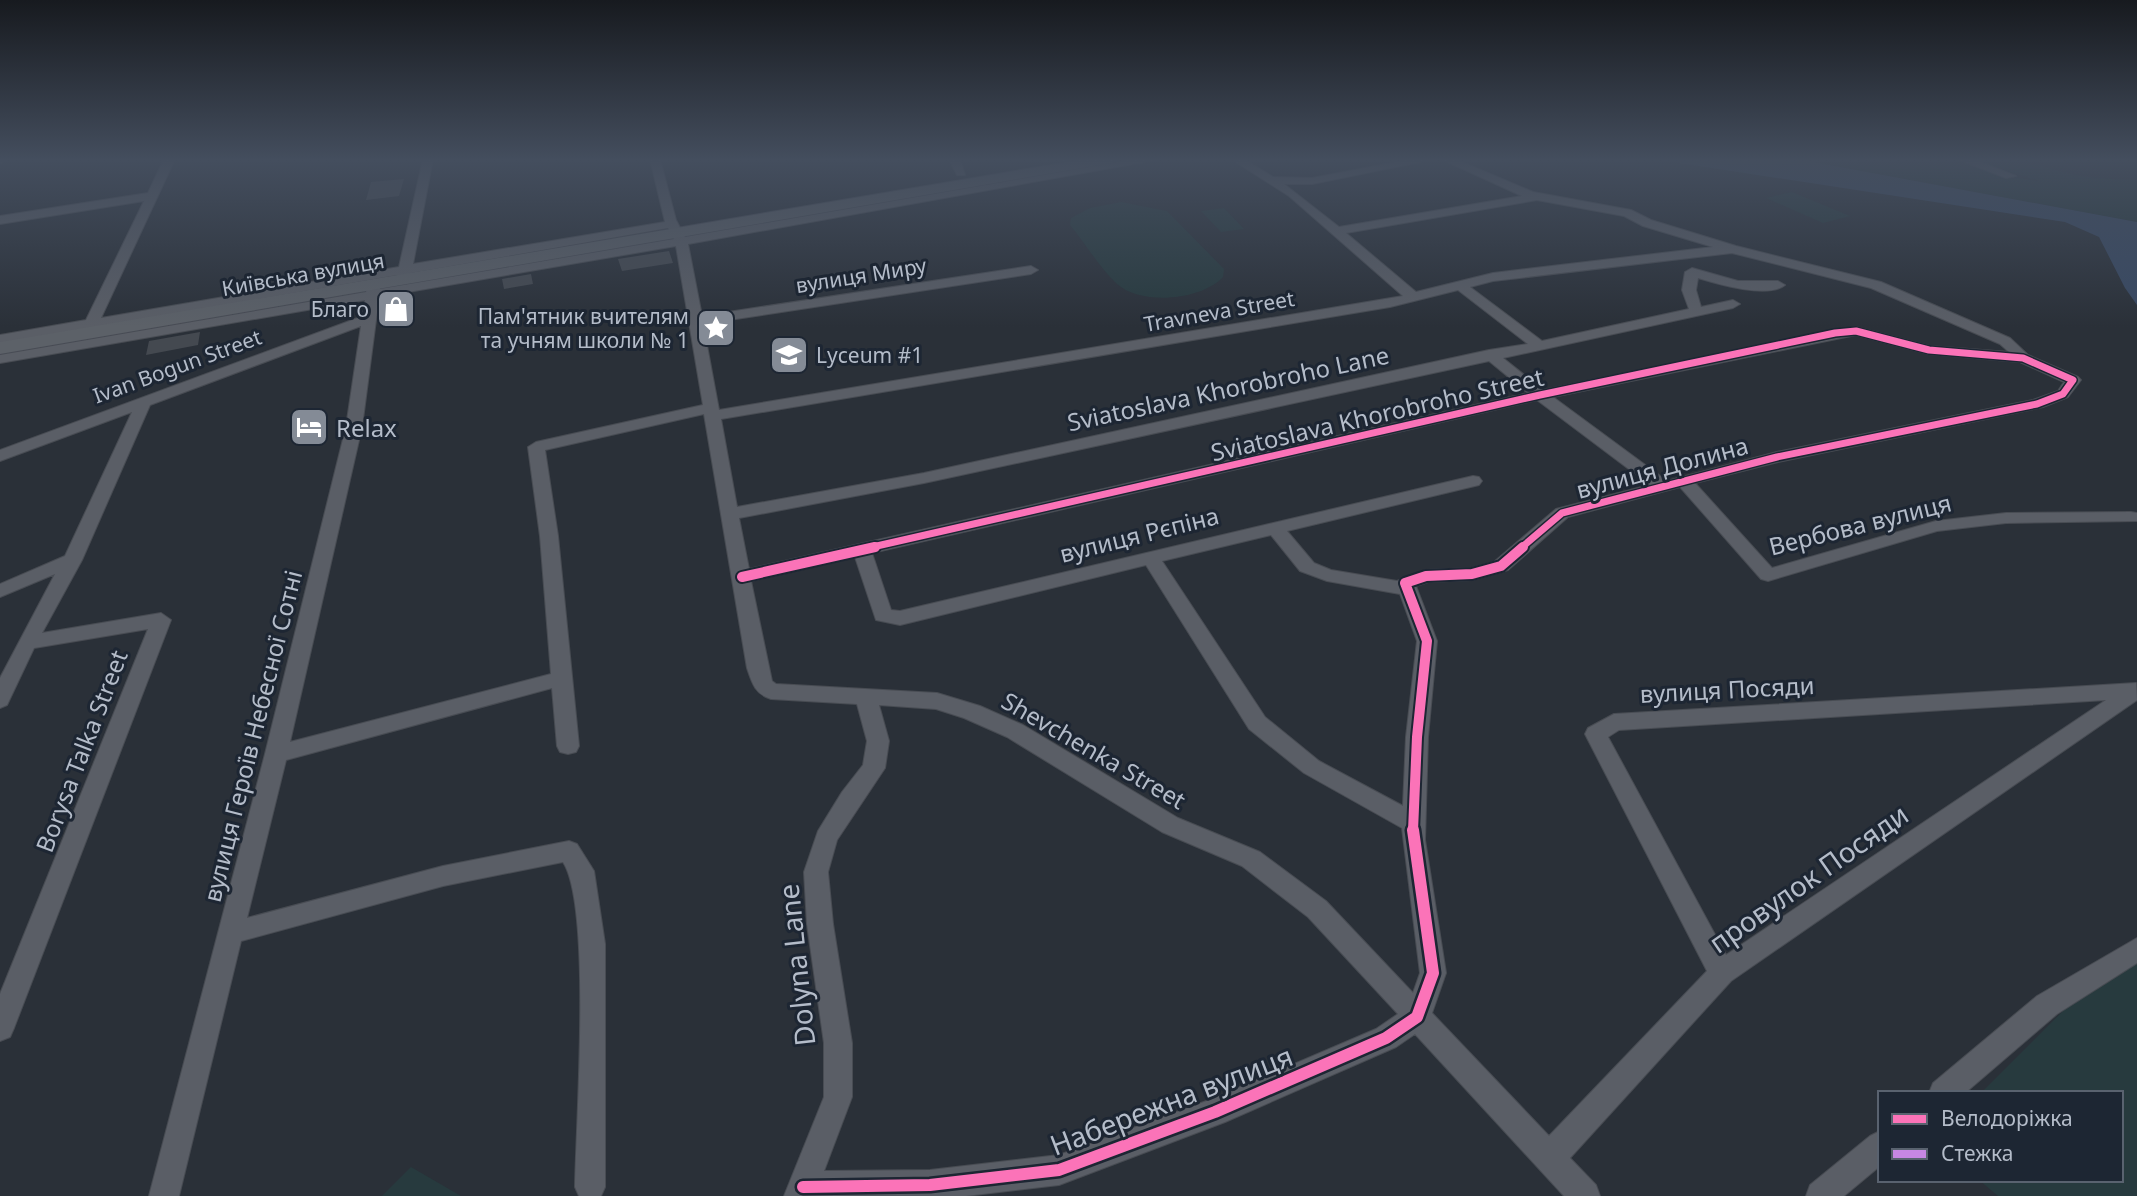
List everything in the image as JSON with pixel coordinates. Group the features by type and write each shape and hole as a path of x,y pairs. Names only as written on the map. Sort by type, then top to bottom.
{"main road":[{"name":"Київська вулиця","path":"0,348 89,328 374,290 404,275 677,233 774,215"}],"street":[{"path":"0,220 33,215"},
{"path":"89,328 142,215"},
{"path":"0,339 89,328 404,275 416,215"},
{"name":"Shevchenka Street","path":"672,215 697,321 757,668 763,685 771,691 937,701 972,712 1015,731 1170,825 1251,859 1317,909 1585,1196"},
{"name":"Київська вулиця","path":"677,233 795,215"},
{"path":"1316,215 1413,297"},
{"path":"1337,231 1432,215"},
{"path":"1631,215 1647,223 1732,249 1876,285 2005,341 2017,349 2023,358"},
{"path":"0,359 677,233"},
{"name":"Travneva Street","path":"562,678 549,536 536,447 713,412 1413,297 1493,278 1732,249"},
{"path":"1671,257 1692,272 1737,285 1779,285"},
{"name":"вулиця Миру","path":"697,321 1031,270"},
{"path":"1692,272 1689,290 1696,311"},
{"path":"1461,286 1537,344"},
{"name":"вулиця Героїв Небесної Сотні","path":"164,1196 276,754 354,427 374,290"},
{"name":"Sviatoslava Khorobroho Lane","path":"731,514 924,478 1733,303"},
{"name":"Ivan Bogun Street","path":"0,456 370,318"},
{"name":"Sviatoslava Khorobroho Street","path":"742,577 1540,395 1856,331 1929,350 2023,358"},
{"path":"1489,354 1663,486"},
{"name":"вулиця Долина","path":"1407,589 1405,583 1426,576 1472,574 1501,566 1562,513 1777,457 2037,404 2063,394 2073,380 2023,358"},
{"path":"0,700 27,642 73,560 145,400"},
{"name":"вулиця Рєпіна","path":"862,551 883,615 900,618 1473,481"},
{"name":"Вербова вулиця","path":"1684,481 1768,575 1936,526 2006,518 2131,517"},
{"path":"1273,527 1307,567 1327,575 1407,589 1427,641 1417,737 1413,840 1433,973 1417,1017"},
{"path":"1150,557 1257,723 1272,739 1326,777 1414,823"},
{"path":"0,591 73,560"},
{"name":"Borysa Talka Street","path":"0,1028 161,620 27,642"},
{"path":"276,754 562,678 568,746"},
{"name":"провулок Посяди","path":"1549,1158 1722,973 2136,691"},
{"name":"вулиця Посяди","path":"1722,973 1596,734 1614,722 2136,691"},
{"name":"Dolyna Lane","path":"801,1191 838,1097 838,1044 820,924 816,872 826,838 850,798 874,768 878,741 866,696"},
{"path":"231,933 443,876 569,851 582,871 592,944 590,1187"},
{"path":"1945,1091 2047,1005 2137,950"},
{"name":"Набережна вулиця","path":"801,1191 930,1185 1059,1170 1251,1096 1386,1038 1417,1017"},
{"path":"1821,1196 1878,1148"}],"green space":[{"path":"1077,215 1171,215 1224,269 1223,277 1201,291 1187,295 1156,298 1128,291 1104,270 1070,225 1071,218"},
{"path":"1205,215 1230,215 1244,229 1221,232"},
{"path":"1804,215 1850,216 1823,223"},
{"path":"2098,215 2137,215 2137,222"},
{"path":"2137,950 2137,1196 1998,1196 1981,1182 2123,1182 2123,1091 1983,1091 2067,1007"},
{"path":"411,1167 461,1196 382,1196"}],"water":[{"path":"2018,215 2098,215 2137,222 2137,305 2125,288 2099,237 2065,222"}],"building":[{"path":"669,251 673,263 622,271 618,259"},
{"path":"531,274 533,284 504,289 502,279"},
{"path":"200,332 198,345 146,355 149,341"}],"cycle path":[{"path":"742,577 1540,395 1835,333 1856,331 1929,350 2023,358 2073,380 2063,394 2037,404 1777,457 1562,513 1501,566 1472,574 1426,576 1405,583 1427,641 1417,737 1413,840 1433,973 1417,1017 1386,1038 1215,1112 1059,1170 930,1185 803,1187"}],"place":[{"name":"Благо","path":"396,309"},
{"name":"Пам'ятник вчителям та учням школи № 1","path":"716,328"},
{"name":"Lyceum #1","path":"789,355"},
{"name":"Relax","path":"309,427"}]}
